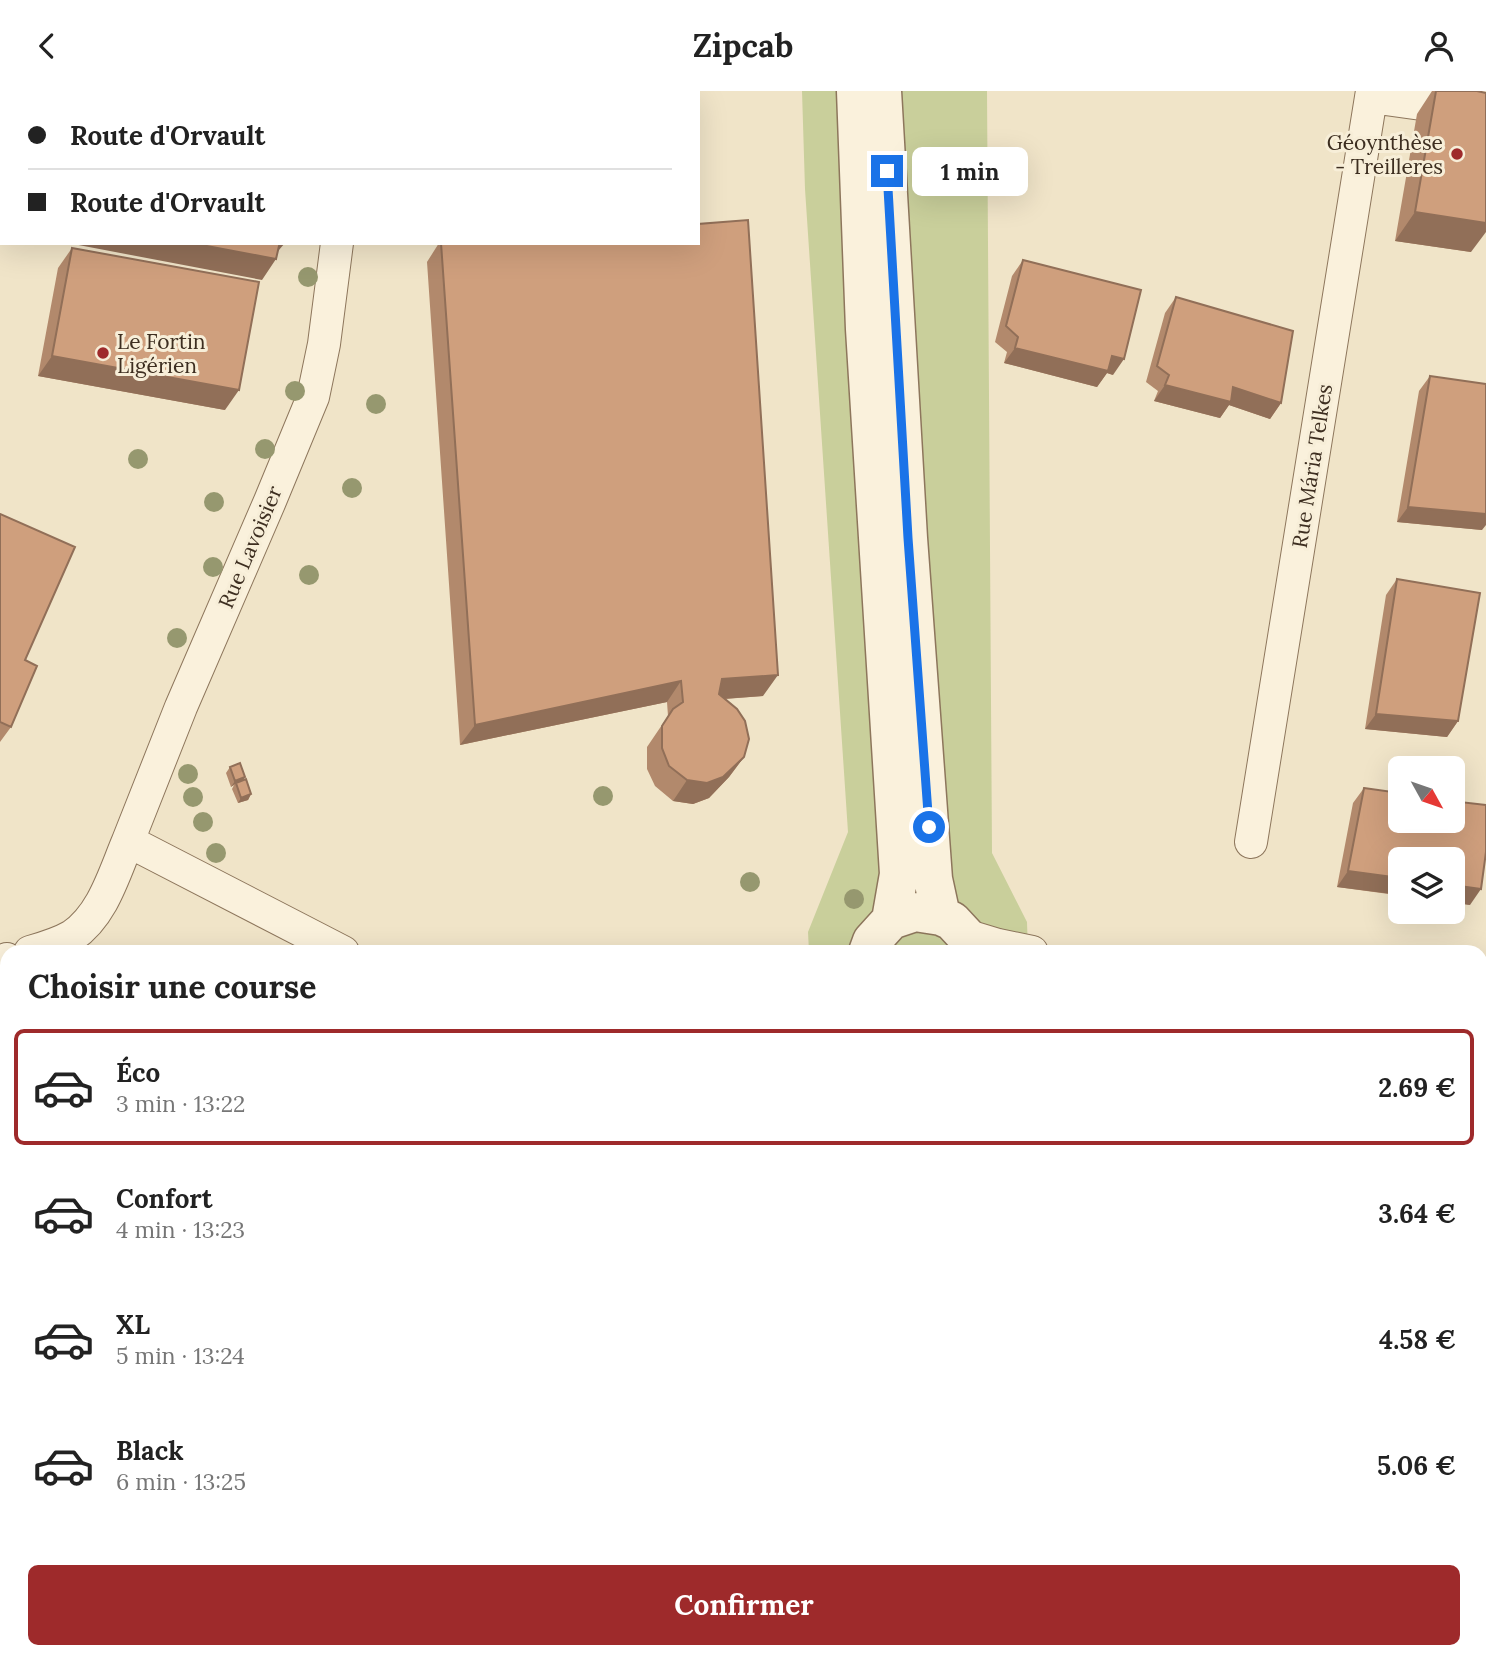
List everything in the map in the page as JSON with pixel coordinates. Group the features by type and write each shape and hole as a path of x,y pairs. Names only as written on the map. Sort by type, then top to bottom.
{"street":[{"path":"856,91 865,329 899,874 871,941"},
{"path":"882,91 908,538 933,879 959,934"},
{"path":"1372,94 1486,113"},
{"name":"Rue Mária Telkes","path":"1251,842 1372,94"},
{"name":"Rue Lavoisier","path":"48,945 71,936 88,922 102,901 313,397 324,344 337,245"},
{"path":"128,841 329,945"},
{"path":"871,941 915,912 959,934 998,945"}],"green space":[{"path":"802,91 987,91 992,853 1027,922 1028,945 809,945 808,932 848,832 805,189"}],"building":[{"path":"1436,91 1486,93 1486,223 1415,212"},
{"path":"748,220 778,675 722,679 719,694 737,709 745,721 749,739 744,757 723,777 707,783 687,780 669,766 662,748 662,726 673,709 683,702 681,681 475,725 441,245 700,245 700,224"},
{"path":"202,245 280,245 276,259"},
{"path":"72,248 259,282 239,390 52,356"},
{"path":"1023,260 1141,290 1124,359 1112,356 1108,371 1015,348 1018,337 1006,326"},
{"path":"1176,297 1293,331 1281,403 1233,387 1231,402 1165,385 1169,375 1157,366"},
{"path":"1430,376 1486,384 1486,514 1408,507"},
{"path":"0,514 75,547 25,660 37,666 11,727 0,722"},
{"path":"1397,579 1480,593 1458,721 1376,714"},
{"path":"240,763 245,777 235,781 230,767"},
{"path":"246,779 251,794 241,798 236,783"},
{"path":"1364,788 1388,791 1388,833 1465,833 1465,803 1486,805 1486,852 1481,889 1465,887 1465,847 1388,847 1388,876 1348,871"}],"place":[{"name":"Géoynthèse - Treilleres","path":"1457,154"},
{"name":"Le Fortin Ligérien","path":"103,353"}],"route":[{"path":"887,171 908,538 929,827"}]}
